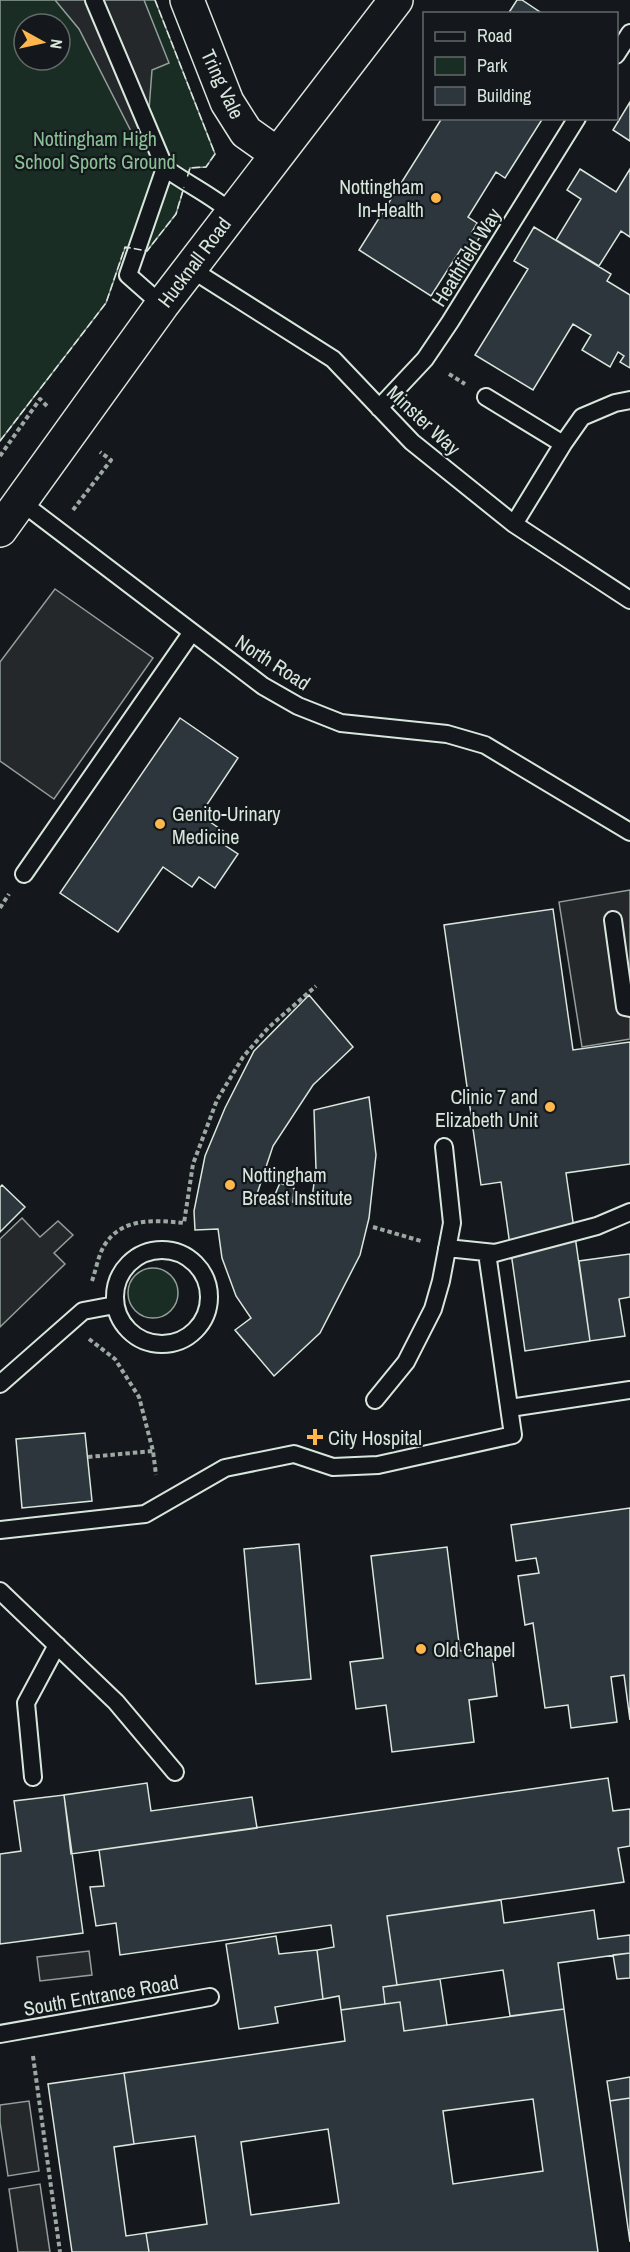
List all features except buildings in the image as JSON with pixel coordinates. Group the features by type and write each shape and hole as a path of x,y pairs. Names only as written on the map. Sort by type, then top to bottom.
{"main road":[{"name":"Tring Vale","path":"187,0 226,102 246,132 278,154"},
{"name":"Hucknall Road","path":"0,530 231,212 396,0"}],"lane":[{"path":"94,0 165,168 185,182 203,190 231,212"},
{"path":"618,52 630,33"},
{"name":"Heathfield Way","path":"379,408 425,358 450,322 576,120"},
{"path":"162,305 128,275 165,168"},
{"name":"Minster Way","path":"190,269 333,359 412,442 514,524 630,600"},
{"path":"486,398 563,444"},
{"path":"514,524 582,417 615,403 630,400"},
{"name":"North Road","path":"21,502 263,686 298,706 341,723 447,734 485,745 630,832"},
{"path":"24,874 192,632"},
{"path":"613,920 625,1007 630,1008"},
{"path":"375,1400 406,1362 433,1309 452,1223 444,1147"},
{"path":"447,1248 487,1253 597,1226 630,1212"},
{"path":"162,1250 178,1253 192,1261 202,1274 208,1289 204,1318 194,1331 170,1344 153,1344 138,1338 126,1327 115,1305 116,1289 121,1273 132,1261 146,1252 162,1250"},
{"path":"0,1530 145,1514 225,1468 294,1454 333,1467 378,1465 513,1435 487,1253"},
{"path":"0,1384 83,1311 115,1305"},
{"path":"510,1408 630,1390"},
{"path":"0,1591 116,1702 175,1772"},
{"path":"33,1776 26,1703 57,1646"},
{"name":"South Entrance Road","path":"0,2034 210,1997"}],"path":[{"path":"425,358 486,398"},
{"path":"160,1506 153,1451 139,1397 115,1359 68,1324 59,1314 92,1280 104,1246 120,1228 153,1220 184,1223 193,1164 217,1100 243,1057 268,1028 316,986"},
{"path":"373,1227 447,1248"},
{"path":"88,1457 153,1451"},
{"path":"29,2029 60,2252"}],"green space":[{"name":"Nottingham High School Sports Ground","path":"0,0 155,0 215,154 206,167 190,168 176,214 147,251 125,248 106,303 0,441"},
{"path":"153,1268 162,1270 173,1279 178,1293 176,1302 167,1313 153,1318 144,1316 133,1307 128,1293 130,1284 139,1273"}],"shaded area":[{"path":"55,0 144,0 169,63 152,70 147,136 136,141 79,29 72,21 72,12 65,12"},
{"path":"55,589 153,658 54,799 0,761 0,662"},
{"path":"630,890 630,1039 582,1047 559,902"},
{"path":"22,1218 40,1237 58,1221 73,1235 54,1253 65,1264 0,1327 0,1239"},
{"path":"89,1951 92,1975 40,1981 37,1957"},
{"path":"29,2101 39,2171 8,2176 0,2122 0,2105"},
{"path":"40,2184 50,2252 18,2252 9,2189"}],"fence":[{"path":"155,0 215,154 206,167 190,168 187,178"},
{"path":"0,441 106,303 125,247 147,251 176,214 184,187"}],"place":[{"name":"Nottingham In-Health","path":"436,198"},
{"name":"Genito-Urinary Medicine","path":"160,824"},
{"name":"Clinic 7 and Elizabeth Unit","path":"550,1107"},
{"name":"Nottingham Breast Institute","path":"230,1185"},
{"name":"City Hospital","path":"315,1437"},
{"name":"Old Chapel","path":"421,1649"}]}
